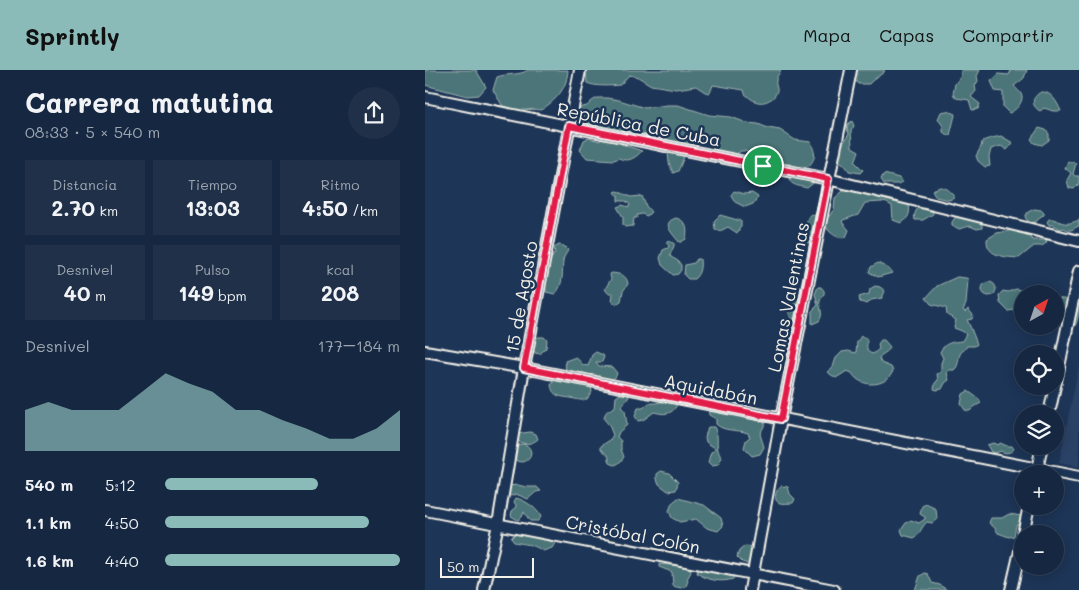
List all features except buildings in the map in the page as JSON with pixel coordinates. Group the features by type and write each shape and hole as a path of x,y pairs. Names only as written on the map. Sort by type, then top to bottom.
{"street":[{"name":"15 de Agosto","path":"483,590 498,524 524,368 580,70"},
{"name":"Lomas Valentinas","path":"750,590 781,419 851,70"},
{"name":"República de Cuba","path":"425,98 828,179 1079,241"},
{"path":"1064,345 1079,271"},
{"name":"Aquidabán","path":"425,351 524,368 1014,466"},
{"name":"Aquidabán","path":"1064,474 1079,476"},
{"name":"Cristóbal Colón","path":"425,510 834,590"},
{"path":"1011,590 1014,575"}],"shaded area":[{"path":"1079,365 1079,467 1059,463 1061,455 1064,455 1064,438"}],"green space":[{"path":"425,70 476,70 486,87 479,95 467,96 425,85"},
{"path":"528,70 568,70 560,93 541,110 509,113 493,90 497,77"},
{"path":"586,70 781,70 776,80 777,90 775,96 767,101 760,102 748,97 744,90 713,85 710,93 696,86 676,89 651,85 638,77 629,75 620,85 595,85 587,83"},
{"path":"848,70 885,71 869,84 858,84"},
{"path":"961,70 980,70 975,86 976,91 971,97 980,104 978,109 972,110 969,100 956,98 953,94 955,84 961,76"},
{"path":"1011,70 1027,70 1024,78 1014,86 1021,95 1020,104 1009,113 1003,107 1003,92 995,91 991,81 998,74 1009,75"},
{"path":"1041,92 1051,95 1061,111 1044,108 1040,111 1037,109 1033,101"},
{"path":"597,98 619,100 645,108 678,105 709,115 731,117 747,123 758,124 780,130 795,140 811,142 814,156 809,166 799,168 789,164 784,165 753,159 746,151 741,151 732,157 717,155 707,138 700,139 691,145 678,171 673,173 668,153 620,139 621,144 642,151 634,158 628,160 619,158 614,160 587,158 580,150 584,140 589,138 600,141 603,136 574,124 577,108 587,106"},
{"path":"946,111 955,115 950,135 943,132 943,126 938,119 941,112"},
{"path":"852,121 854,126 851,131 852,147 859,151 855,162 863,170 860,173 849,171 838,160 841,147 849,134 848,124"},
{"path":"1039,128 1046,130 1049,134 1049,140 1042,145 1034,143 1031,139"},
{"path":"1001,136 1013,143 1007,150 1001,146 991,149 989,157 990,166 985,167 978,161 976,156 982,142"},
{"path":"1068,161 1076,163 1073,174 1079,176 1079,184 1074,189 1069,188 1067,180 1071,173 1065,168"},
{"path":"884,174 899,178 903,182 884,184 881,179"},
{"path":"789,175 816,181 807,188 797,186 790,181"},
{"path":"940,187 949,191 954,195 954,198 949,200 936,197 932,190"},
{"path":"862,190 908,203 910,209 907,217 901,223 893,220 892,206 887,203 865,203 858,215 843,220 842,222 849,230 846,237 841,238 831,233 827,229 826,221 834,209 835,198 843,191 857,192"},
{"path":"617,191 631,197 642,196 651,212 647,216 637,215 637,218 634,218 633,226 625,227 623,225 623,217 617,207 622,205 629,207 630,205 626,201 618,201 618,196 615,192"},
{"path":"734,191 744,194 752,193 758,197 753,204 745,207 735,202 731,195"},
{"path":"922,204 933,209 933,214 923,220 915,220 916,211"},
{"path":"1034,209 1041,210 1044,215 1036,222 1029,223 1025,217 1028,212"},
{"path":"811,214 818,216 817,224 811,240 805,245 801,242 800,234"},
{"path":"720,215 741,221 741,226 737,233 728,227 720,231 715,229 714,221"},
{"path":"957,215 979,220 982,228 977,229 970,226 959,229 952,225"},
{"path":"676,218 685,223 687,229 686,239 681,242 674,236 668,226 671,220"},
{"path":"1049,219 1066,223 1079,220 1079,226 1070,230 1060,229 1054,225 1049,225 1047,222"},
{"path":"1013,230 1025,233 1033,240 1047,240 1046,243 1042,246 1034,246 1019,258 993,253 987,239 997,233"},
{"path":"666,242 674,243 671,257 681,265 681,270 678,274 673,275 662,265 660,258 663,250 669,246"},
{"path":"559,245 564,246 568,250 563,260 561,283 555,294 546,292 545,266 555,253 554,248"},
{"path":"697,259 700,259 699,273 694,279 688,279 684,275 685,265 694,263"},
{"path":"878,263 889,269 892,273 878,277 869,272 871,267"},
{"path":"612,273 625,277 628,284 623,291 621,301 616,304 612,301 613,293 608,293 605,289"},
{"path":"957,277 968,279 966,304 963,310 965,312 968,309 973,315 972,319 967,320 977,344 975,346 967,346 960,354 956,368 949,370 947,373 949,380 942,389 937,390 934,389 935,383 938,380 937,374 941,372 943,358 940,352 947,344 962,341 966,334 954,328 956,320 947,315 946,308 931,304 926,298 937,286"},
{"path":"986,282 992,282 996,289 992,296 986,296 982,292 982,286"},
{"path":"875,286 885,291 882,298 871,300 867,304 860,302 859,297 869,294 870,289"},
{"path":"818,287 823,289 824,293 820,304 821,315 819,321 812,324 812,311 818,305 815,294"},
{"path":"1014,290 1014,310 1008,311 1000,303 999,295 1003,291 1008,292"},
{"path":"797,296 800,299 798,318 796,320 791,318 788,309 790,303"},
{"path":"1064,299 1079,301 1076,325 1073,328 1065,326"},
{"path":"861,336 866,338 867,350 870,353 873,354 879,349 878,344 881,340 884,340 890,347 879,358 881,363 891,367 893,371 885,381 873,384 861,381 847,371 836,378 827,372 833,367 836,358 842,352 856,353 857,342"},
{"path":"544,337 547,340 546,348 540,354 535,353 533,348 534,339"},
{"path":"596,352 604,357 602,362 596,362 599,366 612,367 617,373 613,379 607,381 595,374 589,375 582,372 580,376 591,387 592,392 587,399 563,397 554,393 551,385 557,376 566,372 565,361 576,357 583,365 588,366 592,355"},
{"path":"968,391 979,399 981,403 970,411 965,410 961,404 963,394"},
{"path":"622,393 628,394 629,397 621,407 625,411 627,425 619,432 617,437 621,441 624,457 615,465 610,463 608,455 601,449 601,446 610,440 613,435 604,419 605,414 615,407 616,397"},
{"path":"670,400 678,403 671,412 662,414 654,412 643,420 638,421 635,416 638,408 643,408 649,403"},
{"path":"722,402 739,406 767,420 760,434 764,447 760,454 752,456 744,448 746,440 750,437 748,433 719,427 716,424 716,419 709,415 708,408"},
{"path":"708,427 714,427 716,431 718,450 722,458 718,465 712,466 708,462 711,452 715,448 706,442 705,437"},
{"path":"530,432 536,434 538,439 527,444 516,440 517,434"},
{"path":"993,443 998,445 1000,443 1012,446 1014,449 1008,453 1001,451 996,453 991,452 987,445"},
{"path":"522,444 528,447 531,453 528,459 522,462 516,459 513,453 516,447"},
{"path":"661,471 669,473 678,482 676,490 668,491 659,484 657,474"},
{"path":"507,486 537,487 541,491 536,492 528,499 516,494 511,496 506,494"},
{"path":"781,486 788,487 790,494 795,499 793,503 782,503 776,500 776,492"},
{"path":"516,498 527,503 537,511 541,517 538,521 530,521 524,512 518,520 511,516 512,511 517,507 514,502"},
{"path":"678,498 704,505 721,518 723,526 718,531 707,528 696,519 680,522 672,518 669,511 672,503"},
{"path":"926,504 936,509 937,519 932,523 927,522 914,538 903,535 901,530 906,523 911,520 919,523 925,519 920,514 922,506"},
{"path":"1009,514 1022,516 1021,523 1014,525 1014,536 1009,537 998,533 989,523 991,518 1002,518"},
{"path":"520,533 555,540 556,542 552,548 543,551 532,545 514,542 511,538 515,534"},
{"path":"745,546 756,547 751,565 742,562 737,557 739,551"},
{"path":"659,564 690,569 691,572 686,586 681,588 673,586 672,572 659,567"},
{"path":"698,567 733,574 734,576 733,579 728,580 710,579 697,573"},
{"path":"925,573 928,574 932,583 940,585 947,590 915,590 920,576"}],"route":[{"path":"569,126 763,166 828,179 781,419 524,368 569,126"}]}
